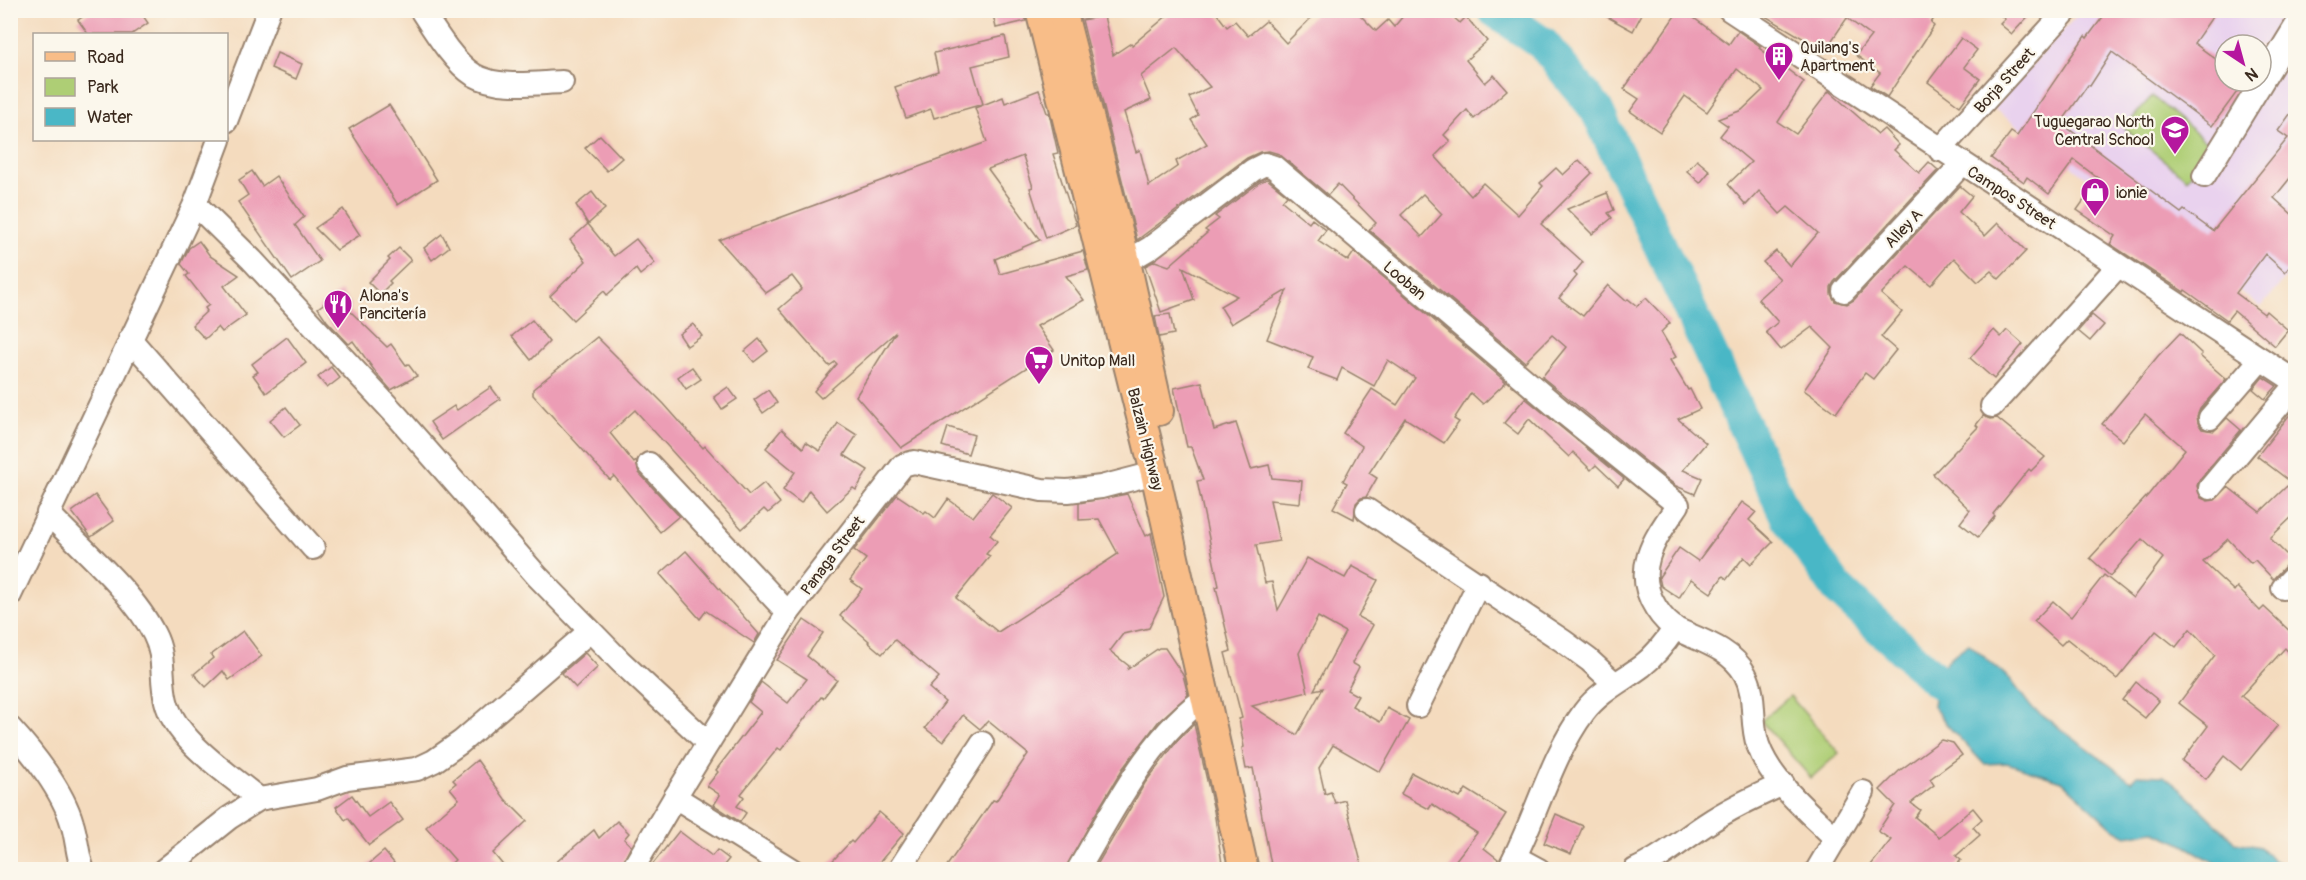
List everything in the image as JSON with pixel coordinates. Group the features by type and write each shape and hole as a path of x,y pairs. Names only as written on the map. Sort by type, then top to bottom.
{"main road":[{"name":"Balzain Highway","path":"1040,10 1155,473 1244,870"},
{"name":"Balzain Highway","path":"1062,10 1125,262 1264,870"}],"street":[{"path":"228,115 269,10"},
{"path":"421,10 450,49 473,74 501,83 562,82"},
{"name":"Campos Street","path":"1731,10 2295,383"},
{"name":"Borja Street","path":"1940,150 2067,10"},
{"path":"2204,176 2295,26"},
{"path":"10,595 15,572 48,513 195,204 219,141"},
{"name":"Alley A","path":"1844,291 1962,164"},
{"name":"Looban","path":"1125,262 1160,241 1253,170 1260,166 1270,165 1565,414 1678,505 1659,533 1647,561 1644,581 1649,598 1661,616 1675,628"},
{"path":"195,204 252,260 397,416 537,576 660,700 708,743"},
{"path":"1992,406 2118,266"},
{"path":"130,339 313,548"},
{"path":"2210,418 2261,359"},
{"path":"2210,488 2295,383"},
{"name":"Panaga Street","path":"633,870 788,613 903,465 914,462 1042,490 1068,491 1101,487 1155,473"},
{"path":"649,464 788,613"},
{"path":"1367,510 1479,583 1589,660 1614,683"},
{"path":"48,513 117,584 139,610 154,633 163,654 166,700 174,722 185,737 259,799"},
{"path":"1418,706 1479,583"},
{"path":"1539,870 1511,863 1568,736 1585,711 1614,683 1641,667 1659,651 1675,628 1724,651 1737,663 1746,676 1753,701 1754,727 1758,746 1769,767 1836,839"},
{"path":"164,870 229,818 259,799 274,795 301,793 356,777 417,769 434,761 461,742 590,631"},
{"path":"1078,870 1145,762 1183,716 1207,697"},
{"path":"10,728 21,740 66,805 73,824 83,870"},
{"path":"899,870 982,743"},
{"path":"1635,870 1672,850 1705,825 1745,801 1783,784"},
{"path":"1817,870 1863,792"},
{"path":"675,797 792,870"}],"shaded area":[{"name":"Tuguegarao North Central School","path":"2081,11 2295,11 2295,267 2261,307 1993,108"}],"green space":[{"path":"2152,96 2214,148 2187,179 2124,128"},
{"path":"1790,696 1839,753 1811,778 1761,721"}],"water":[{"path":"1969,644 2010,679 2031,707 2131,781 2137,775 2164,776 2235,842 2260,847 2273,860 2295,869 2226,869 2180,843 2153,831 2127,836 2114,829 2062,781 2007,763 1984,764 1948,726 1933,706 1941,669 1951,657"}],"building":[{"path":"93,10 139,10 148,23 133,33 87,33 78,20"},
{"path":"992,10 1024,10 1026,21 996,28"},
{"path":"1174,10 1214,10 1227,27 1235,21 1248,36 1266,21 1286,43 1319,10 1355,10 1376,31 1388,20 1394,27 1408,10 1445,10 1460,23 1466,17 1487,41 1466,60 1485,83 1494,75 1507,90 1474,119 1467,110 1444,135 1450,141 1435,156 1471,196 1483,183 1518,215 1543,186 1540,183 1556,168 1563,175 1579,160 1592,173 1541,224 1583,262 1574,273 1577,276 1559,298 1583,316 1608,285 1626,301 1628,299 1637,306 1646,298 1670,323 1661,332 1676,357 1670,360 1688,390 1690,389 1700,409 1678,419 1706,443 1683,470 1702,478 1695,494 1676,486 1542,377 1566,347 1552,335 1525,362 1369,230 1376,223 1338,184 1328,195 1279,154 1269,151 1260,152 1247,158 1137,240 1082,20 1104,16 1113,55 1131,43 1132,45","holes":["1176,48 1210,87 1189,97 1198,115 1191,120 1207,144 1176,161 1178,166 1149,186 1140,150 1136,152 1124,112 1151,100 1141,76","1423,194 1442,214 1422,237 1401,215"]},
{"path":"1595,10 1644,10 1633,31"},
{"path":"1679,10 1683,10 1729,44 1738,31 1804,82 1778,122 1796,134 1829,91 1878,134 1884,129 1899,145 1894,150 1919,173 1929,162 1938,170 1834,282 1831,294 1835,301 1847,304 1854,300 1960,186 1972,196 1959,212 1985,236 1998,223 2026,251 1999,279 1991,271 1978,282 1954,258 1931,285 1908,266 1881,294 1902,312 1881,337 1896,350 1873,379 1865,373 1836,413 1804,390 1833,348 1812,327 1781,350 1766,332 1778,322 1758,299 1780,279 1763,262 1776,251 1790,266 1818,233 1788,207 1780,214 1759,191 1746,205 1728,184 1751,162 1720,136 1728,126 1718,119 1742,110 1763,90 1737,69 1707,112 1685,96 1660,132 1630,111 1639,99 1624,89"},
{"path":"1755,10 1939,10 1931,23 1934,26 1887,97 1870,86 1880,73 1856,55 1871,36 1847,18 1828,46 1819,40 1816,46"},
{"path":"1994,10 2034,10 2012,34 2000,24 2005,19"},
{"path":"2108,10 2217,10 2194,43 2213,57 2213,93 2236,93 2212,126 2112,52 2090,86 2088,85 2061,123 2181,213 2184,210 2213,231 2288,138 2278,131 2295,107 2295,172 2274,198 2295,217 2295,261 2285,272 2265,254 2236,293 2264,314 2266,311 2288,330 2275,346 2234,311 2227,320 2185,290 2184,292 2110,244 2115,236 2077,210 2099,179 2074,160 2049,194 2027,177 2024,182 1991,158 2011,132 2017,136 2085,36 2087,38"},
{"path":"1005,36 1009,57 972,66 983,104 934,118 931,109 906,118 895,87 938,72 934,53"},
{"path":"1961,38 1977,50 1964,67 1980,79 1960,106 1928,82"},
{"path":"277,53 302,64 296,79 271,68"},
{"path":"1039,90 1047,113 1049,113 1058,153 1053,154 1076,225 1046,238 1030,188 1033,187 1023,156 988,169 1040,240 995,259 1000,274 1083,251 1088,270 1066,276 1084,300 1037,326 1054,350 901,448 856,396 896,332 821,398 814,391 837,364 835,362 829,366 779,309 802,289 792,276 766,293 719,240 987,142 975,108 1003,97 1005,103"},
{"path":"389,105 437,180 398,205 349,129"},
{"path":"600,135 622,158 607,171 585,148"},
{"path":"1697,160 1710,171 1700,183 1687,171"},
{"path":"252,171 262,186 276,176 304,217 295,225 320,261 292,280 238,202 248,195 239,180"},
{"path":"1267,179 1287,195 1282,201 1309,223 1312,219 1326,230 1318,241 1348,261 1354,252 1506,382 1483,404 1471,393 1454,419 1459,422 1444,443 1405,418 1369,473 1377,478 1366,497 1356,503 1354,519 1333,508 1347,483 1343,481 1362,446 1343,433 1372,389 1397,405 1415,378 1388,360 1374,386 1342,368 1337,380 1308,369 1313,357 1267,339 1287,290 1231,324 1220,306 1237,296 1183,267 1194,300 1161,312 1145,266 1155,261 1169,266 1208,232 1205,230 1219,219 1215,216"},
{"path":"592,192 605,209 588,224 576,205"},
{"path":"1607,193 1614,210 1608,213 1612,218 1592,234 1567,209"},
{"path":"343,209 360,235 337,250 315,228"},
{"path":"588,224 614,256 636,239 655,263 640,275 636,269 607,295 604,291 573,320 550,296 586,261 570,240"},
{"path":"442,234 449,247 432,260 424,248"},
{"path":"199,241 210,256 239,275 224,286 246,315 222,332 218,327 205,339 192,325 207,311 205,308 209,305 186,276 189,274 181,264 189,248"},
{"path":"399,248 411,260 389,281 391,283 380,294 368,282"},
{"path":"341,291 351,304 350,311 387,347 391,344 417,376 391,390 353,341 349,344 327,321 318,308"},
{"path":"1170,314 1174,334 1159,337 1155,316"},
{"path":"2092,315 2104,325 2090,341 2078,331"},
{"path":"532,320 549,342 531,360 512,336"},
{"path":"693,324 702,336 687,346 679,334"},
{"path":"1994,330 2001,337 2007,330 2023,344 1994,379 1970,358"},
{"path":"2180,333 2202,354 2200,356 2226,379 2200,409 2197,416 2198,423 2202,429 2214,431 2227,418 2241,430 2199,480 2197,486 2201,498 2208,501 2215,500 2228,487 2260,512 2287,486 2295,495 2295,514 2270,538 2293,561 2273,579 2255,560 2251,563 2228,539 2203,562 2234,591 2237,587 2260,611 2264,607 2295,636 2295,659 2285,648 2241,696 2278,725 2241,770 2224,756 2206,779 2182,761 2208,726 2179,703 2215,655 2190,629 2176,647 2156,631 2117,679 2067,639 2061,645 2034,621 2053,601 2071,617 2104,575 2133,598 2163,558 2142,539 2110,576 2090,558 2149,494 2185,449 2145,414 2123,441 2102,424"},
{"path":"287,337 306,363 266,393 253,375 258,372 252,364"},
{"path":"597,337 664,404 703,448 705,446 749,495 764,483 780,503 768,513 764,509 742,529 635,410 610,433 634,463 636,461 639,473 679,516 660,532 614,476 610,480 533,395 533,389"},
{"path":"759,339 768,351 754,362 745,351"},
{"path":"331,367 340,378 327,388 318,377"},
{"path":"692,367 701,379 686,389 678,377"},
{"path":"2263,377 2277,386 2265,399 2253,389"},
{"path":"1202,382 1214,430 1236,423 1251,469 1269,465 1272,478 1302,481 1300,503 1270,500 1279,541 1256,545 1265,583 1272,582 1278,610 1307,558 1345,578 1352,566 1378,580 1358,617 1373,625 1352,663 1359,667 1347,690 1358,696 1352,706 1380,722 1387,708 1409,720 1380,772 1333,745 1319,768 1325,794 1331,792 1335,803 1345,800 1363,870 1272,870 1253,768 1246,769 1239,719 1242,718 1225,653 1231,651 1216,587 1219,586 1197,481 1203,480 1191,447 1187,447 1174,388","holes":["1318,617 1345,632 1314,690 1323,688 1297,735 1252,706 1308,692 1299,653"]},
{"path":"491,387 500,399 442,440 430,422 454,406 457,410"},
{"path":"728,387 737,399 722,409 714,397"},
{"path":"768,390 777,403 763,413 754,400"},
{"path":"1525,398 1624,479 1618,486 1596,465 1591,470 1573,452 1569,457 1529,419 1518,434 1504,423"},
{"path":"286,407 300,425 284,437 270,420"},
{"path":"2295,408 2295,468 2287,479 2257,456"},
{"path":"1983,416 1990,419 1997,418 2045,457 2031,471 2029,469 1978,537 1960,523 1970,510 1933,474 1978,427 1976,425"},
{"path":"838,423 857,435 844,455 868,470 856,490 853,488 827,511 809,490 801,503 783,490 795,472 766,448 782,429 803,448 806,442 820,451"},
{"path":"948,427 974,435 968,454 942,446"},
{"path":"992,493 1012,508 990,535 997,541 986,554 990,556 956,598 998,632 1118,554 1099,519 1079,520 1079,503 1127,494 1146,536 1151,533 1164,597 1149,628 1123,634 1110,651 1129,666 1128,669 1159,648 1165,648 1183,675 1188,695 1158,722 1123,768 1065,870 944,870 1028,754 988,721 980,729 963,715 943,742 925,728 945,702 929,688 939,677 895,640 882,654 840,616 862,589 850,580 866,559 854,550 897,495 935,518 948,499 973,517"},
{"path":"95,495 114,521 91,537 72,512"},
{"path":"1742,502 1756,512 1749,520 1773,542 1751,564 1744,557 1727,579 1723,576 1711,593 1691,579 1679,598 1661,586 1659,577 1679,548 1698,561"},
{"path":"686,551 759,634 754,643 706,611 700,619 660,574"},
{"path":"804,620 823,633 807,656 837,680 823,698 821,697 781,750 778,748 741,794 744,797 737,806 746,813 740,822 714,805 720,795 707,786 718,772 716,770 761,712 749,702 761,682 788,703 807,679 777,660"},
{"path":"243,631 262,656 229,680 223,671 206,687 194,674 213,658 211,655"},
{"path":"585,653 598,667 576,688 562,673"},
{"path":"2136,682 2159,701 2145,718 2122,700"},
{"path":"1194,724 1214,811 1223,870 1094,870 1145,783 1178,740"},
{"path":"1941,740 1953,743 1962,755 1930,779 1934,785 1911,803 1920,810 1915,817 1939,837 1973,808 1982,819 1973,827 1980,835 1956,856 1961,860 1952,870 1867,870 1891,840 1878,831 1895,805 1880,790 1899,771"},
{"path":"477,760 505,799 527,821 493,853 507,870 444,870 455,860 426,827 459,799 450,788 456,783 453,780"},
{"path":"1412,773 1460,798 1466,789 1506,814 1484,848 1498,859 1495,870 1448,870 1477,833 1432,804 1429,809 1401,794"},
{"path":"352,795 368,817 389,802 403,820 369,845 348,818 345,820 336,807"},
{"path":"879,812 904,833 873,870 824,870 851,841 853,843"},
{"path":"1556,814 1583,826 1571,854 1544,843"},
{"path":"617,821 629,833 624,839 631,846 619,870 547,870 594,830 599,838"},
{"path":"679,831 712,856 717,850 729,859 724,865 730,870 648,870"},
{"path":"384,851 394,863 386,870 362,870"}],"waterway":[{"path":"1494,10 1543,44 1596,109 1787,517 1837,588 1936,680 1977,704"}],"place":[{"name":"Quilang's Apartment","path":"1779,82"},
{"name":"Tuguegarao North Central School","path":"2175,156"},
{"name":"ionie","path":"2095,218"},
{"name":"Alona's Pancitería","path":"338,330"},
{"name":"Unitop Mall","path":"1039,386"}]}
